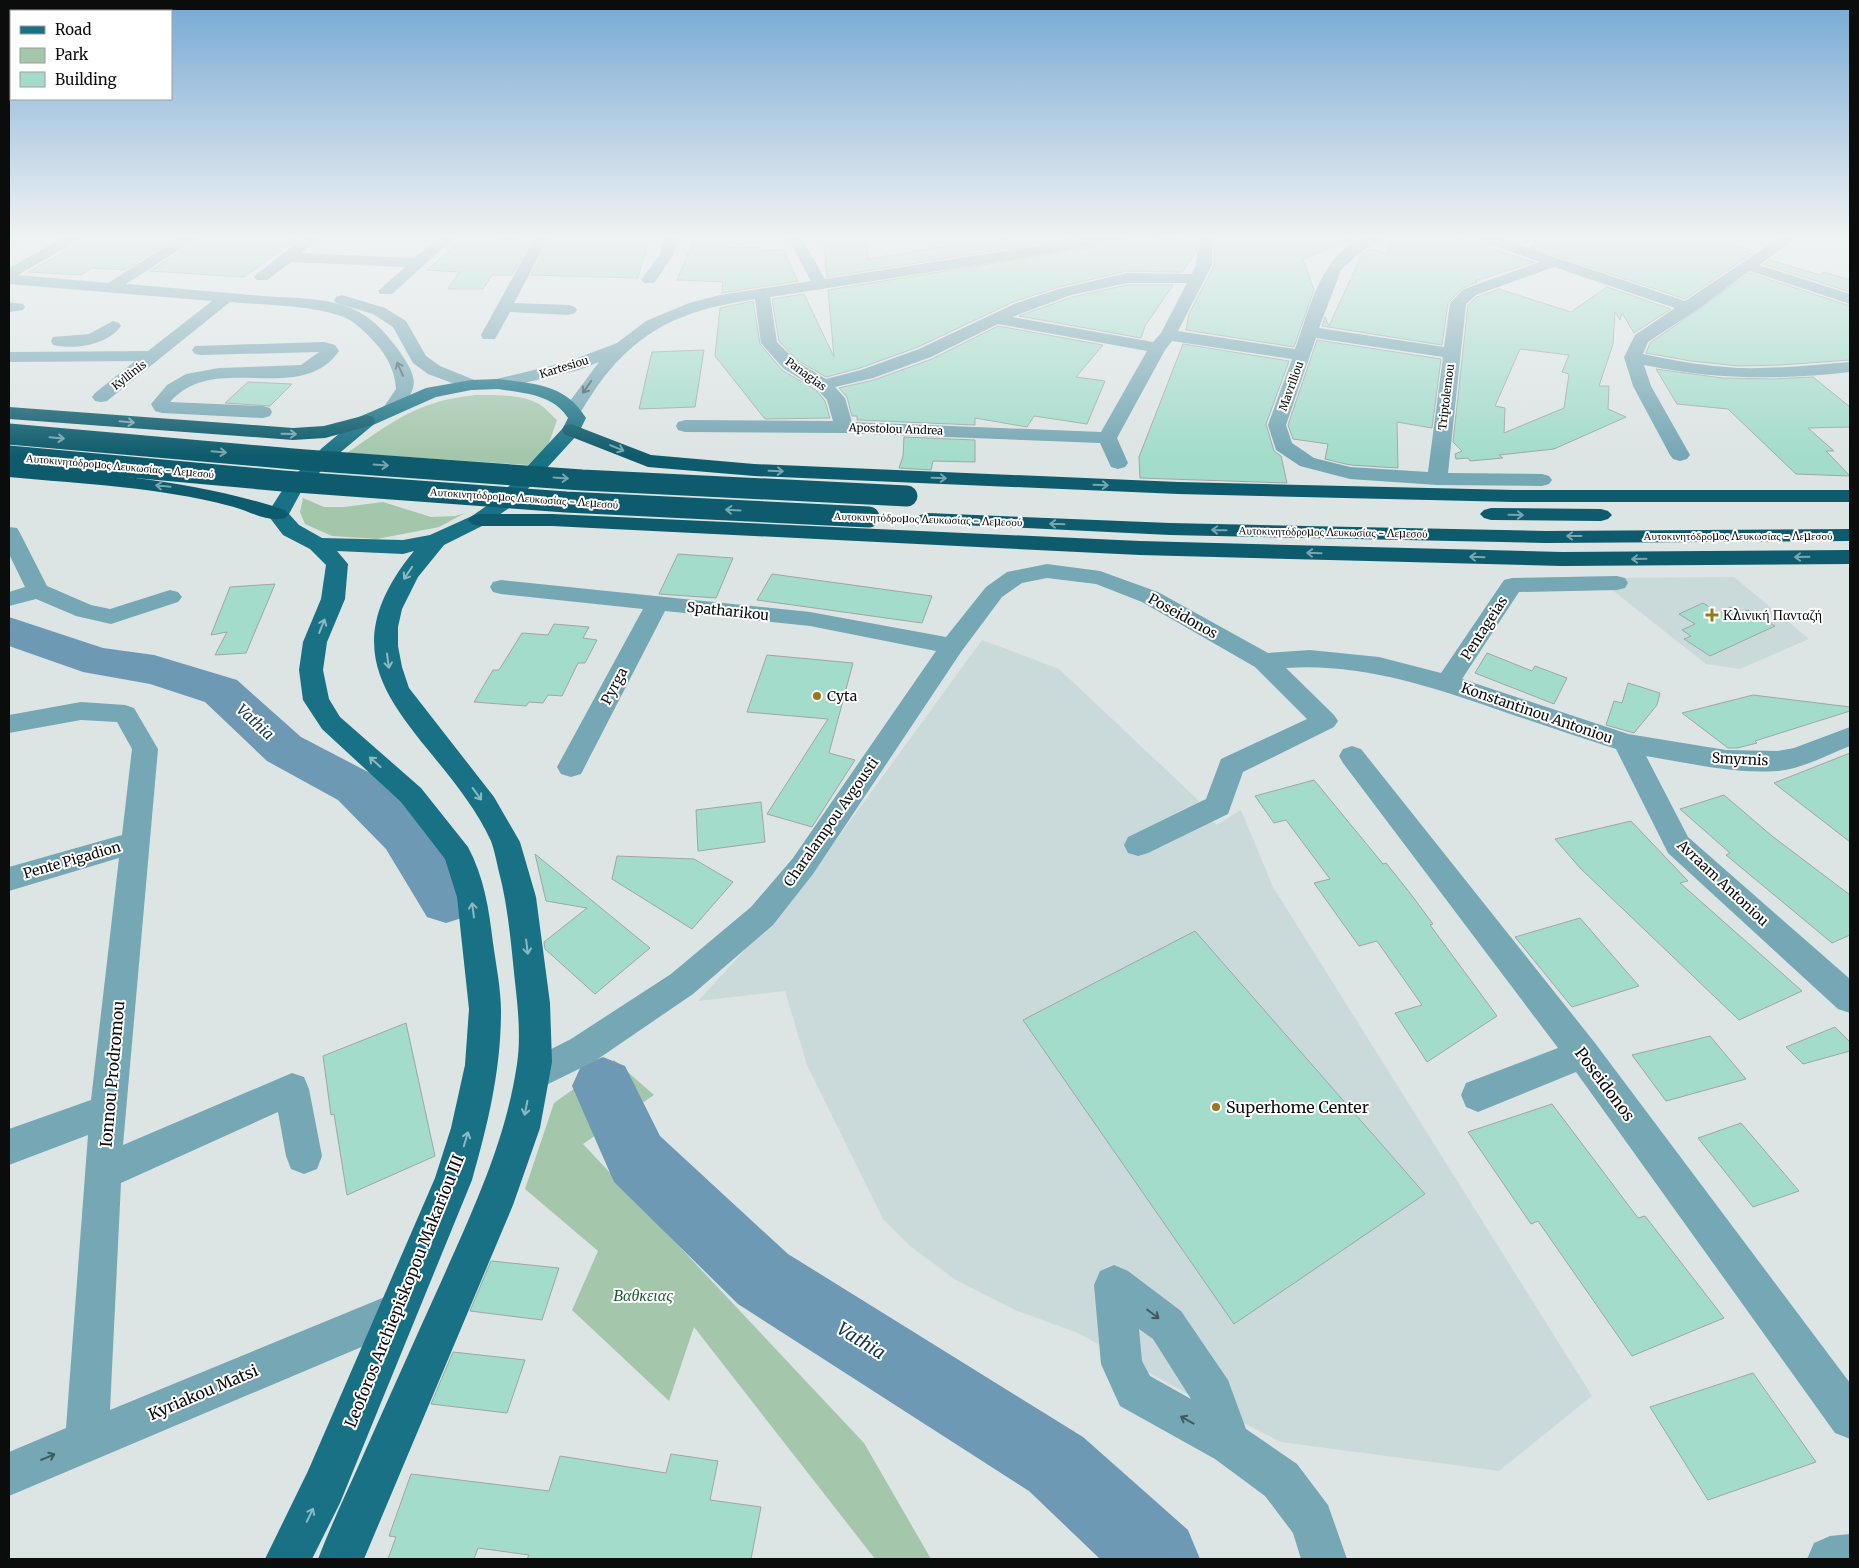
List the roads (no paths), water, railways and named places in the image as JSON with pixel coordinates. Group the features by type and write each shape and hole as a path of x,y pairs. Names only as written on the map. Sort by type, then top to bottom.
{"highway":[{"path":"9,412 293,434 325,432 366,422"},
{"path":"571,430 648,461 754,470 1178,488 1514,496 1850,496"},
{"name":"Αυτοκινητόδρομος Λευκωσίας - Λεμεσού","path":"9,434 295,459 582,480 908,496 1168,507 1532,515 1850,515"},
{"name":"Αυτοκινητόδρομος Λευκωσίας - Λεμεσού","path":"9,456 283,481 566,502 1170,529 1535,536 1850,535"},
{"path":"9,471 183,488 247,502 278,514"},
{"path":"479,520 562,521 1140,548 1562,560 1850,557"}],"main road":[{"path":"498,384 538,390 556,396 573,409 577,418 571,430 505,502 479,520 436,540 404,547 318,544 291,530 278,514 294,487 329,452 366,422 392,408 432,392 471,385 498,384"},
{"path":"342,1559 494,1205 522,1128 536,1062 534,1004 521,897 506,842 484,804 397,690 389,671 385,638 388,612 399,586 414,564 436,540"},
{"name":"Leoforos Archiepiskopou Makariou III","path":"288,1559 324,1486 454,1180 482,1065 485,1009 472,897 458,855 411,795 331,723 316,700 311,670 315,642 333,599 337,564 318,544"}],"street":[{"name":"Kyllinis","path":"101,397 211,310"},
{"path":"335,310 354,316 375,332 399,364 404,378 405,391 392,408"},
{"path":"376,310 400,324 419,359 434,370 471,385"},
{"path":"489,335 503,310"},
{"name":"Kartesiou","path":"573,409 597,374 628,342 658,320 679,310"},
{"name":"Panagias","path":"764,310 769,343 790,365 823,386 836,398 844,427"},
{"path":"823,386 867,374 925,353 1014,310"},
{"path":"1118,463 1107,438 1180,310"},
{"name":"Mavriliou","path":"1318,310 1277,425 1283,446 1307,462 1350,473 1437,479 1542,480"},
{"name":"Triptolemou","path":"1437,479 1457,310"},
{"path":"1680,455 1642,386 1633,357 1641,339 1686,310"},
{"path":"997,319 1162,342 1302,355"},
{"path":"9,355 32,340 83,340 107,332 113,326"},
{"path":"1311,332 1451,353"},
{"name":"Kartesiou","path":"498,384 574,366 628,342"},
{"path":"201,350 329,348 330,351 325,357 305,370 209,375 191,378 166,395 160,404 162,407 262,412"},
{"path":"9,355 152,356"},
{"path":"1633,357 1685,368 1738,373 1787,373 1850,367"},
{"name":"Apostolou Andrea","path":"685,426 844,427 1107,438"},
{"path":"9,534 38,591"},
{"name":"Poseidonos","path":"1015,577 1047,571 1100,578 1150,597 1264,661 1325,721 1231,766 1218,806 1138,846"},
{"name":"Charalampou Avgousti","path":"532,1076 583,1050 682,984 762,916 804,866 952,646 994,592 1015,577"},
{"name":"Pentageias","path":"1447,683 1512,585 1617,583"},
{"name":"Spatharikou","path":"501,587 810,619 952,646"},
{"path":"9,599 38,591 84,610 111,618 170,597"},
{"name":"Pyrga","path":"572,767 657,604"},
{"name":"Konstantinou Antoniou","path":"1264,661 1310,658 1379,665 1447,683 1626,743"},
{"name":"Ionnou Prodromou","path":"9,724 35,718 81,712 125,714 144,749 107,1111 87,1440"},
{"name":"Smyrnis","path":"1626,743 1726,760 1753,762 1799,756 1850,736"},
{"name":"Avraam Antoniou","path":"1626,743 1678,845 1850,999"},
{"name":"Poseidonos","path":"1352,756 1583,1054 1850,1418"},
{"name":"Pente Pigadion","path":"9,879 135,842"},
{"path":"1478,1095 1583,1054"},
{"path":"104,1172 292,1090 304,1156"},
{"path":"9,1147 107,1111"},
{"name":"Kyriakou Matsi","path":"9,1474 397,1312"},
{"path":"1230,1444 1281,1480 1312,1521 1324,1559"},
{"path":"1830,1559 1850,1557"}],"waterway":[{"name":"Vathia","path":"9,631 98,662 154,670 221,691 284,749 355,787 404,835 446,901"},
{"name":"Vathia","path":"603,1086 637,1159 763,1279 1056,1464 1159,1559"}],"place":[{"name":"Κλινική Πανταζή","path":"1712,615"},
{"name":"Cyta","path":"817,696"},
{"name":"Superhome Center","path":"1216,1107"}],"park label":[{"name":"Βαθκειας","path":"643,1295"}]}
